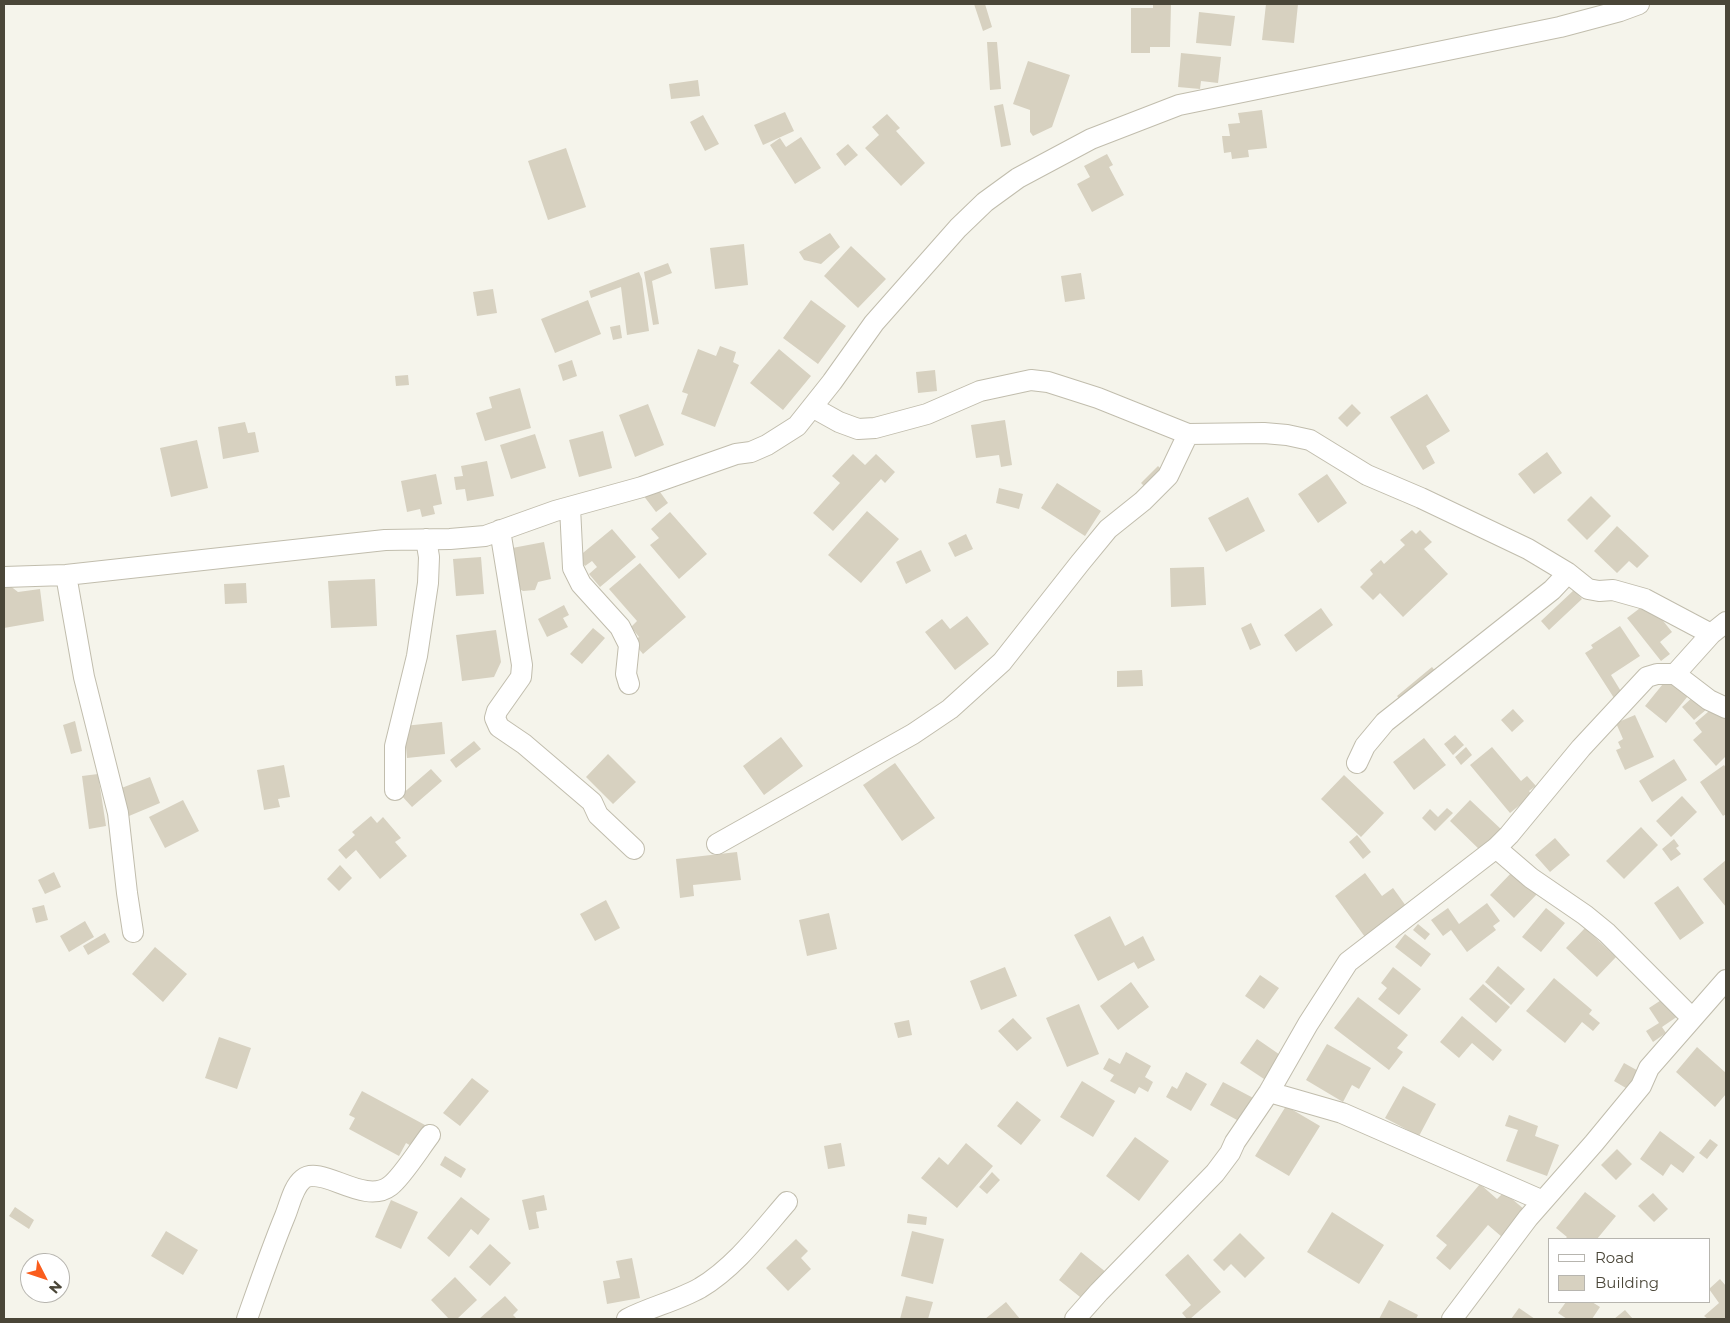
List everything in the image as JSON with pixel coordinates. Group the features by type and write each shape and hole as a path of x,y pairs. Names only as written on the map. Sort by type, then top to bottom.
{"street":[{"path":"4,577 66,575 385,540 450,539 485,536 570,507 642,487 736,454 751,452 781,437 797,426 832,382 874,323 958,228 985,202 1018,178 1091,138 1179,105 1560,27 1620,11 1638,4"},
{"path":"812,407 839,422 858,429 874,428 927,414 980,391 1031,380 1048,382 1098,398 1188,434 1264,433 1310,440 1367,475 1421,498 1528,549 1568,573 1588,589 1599,591 1613,590 1645,599 1719,628 1675,674"},
{"path":"717,844 913,734 950,709 1002,662 1108,529 1143,501 1168,476 1188,434"},
{"path":"570,507 573,568 580,584 620,627 629,645 626,674 629,684"},
{"path":"500,530 522,665 521,677 497,711 495,718 499,727 524,744 592,802 598,816 634,849"},
{"path":"395,790 395,746 417,656 428,583 429,557 426,539"},
{"path":"1357,763 1365,746 1385,722 1552,590 1568,573"},
{"path":"66,575 84,677 118,813 133,932"},
{"path":"1075,1319 1215,1173 1230,1153 1235,1142 1348,962 1496,848 1581,748 1647,677 1657,674 1675,674 1709,700 1726,708"},
{"path":"1496,848 1531,878 1585,915 1607,933 1692,1018"},
{"path":"1452,1319 1528,1218 1641,1086 1649,1068 1726,980"},
{"path":"1268,1092 1342,1113 1542,1201"},
{"path":"247,1319 296,1187 304,1178 314,1175 363,1191 380,1191 390,1186 430,1135"},
{"path":"626,1319 699,1288 715,1278 731,1264 787,1202"}],"building":[{"path":"974,4 985,4 992,27 983,31"},
{"path":"1153,4 1171,4 1170,47 1150,47 1150,53 1131,53 1131,8 1153,8"},
{"path":"1266,4 1298,4 1294,43 1262,40"},
{"path":"1199,12 1235,16 1231,46 1196,43"},
{"path":"987,42 997,42 1001,89 990,90"},
{"path":"1181,53 1221,57 1218,83 1201,81 1200,89 1178,87"},
{"path":"1028,61 1070,75 1052,127 1033,136 1030,132 1030,110 1013,104"},
{"path":"698,80 700,96 671,99 669,84"},
{"path":"1003,104 1011,145 1001,147 994,106"},
{"path":"1262,110 1267,148 1248,150 1249,157 1232,159 1231,152 1224,153 1222,136 1230,136 1228,124 1240,123 1238,113"},
{"path":"785,112 794,131 763,145 754,125"},
{"path":"887,114 900,128 896,131 925,163 901,186 865,148 879,135 872,127"},
{"path":"703,115 719,144 705,151 690,122"},
{"path":"801,137 821,168 795,184 770,145 780,138 786,147"},
{"path":"848,144 858,155 845,166 836,154"},
{"path":"566,148 586,207 548,220 528,161"},
{"path":"1107,154 1113,165 1109,167 1124,195 1092,212 1077,184 1090,177 1084,166"},
{"path":"830,233 840,247 821,264 804,260 799,252"},
{"path":"744,244 748,285 715,289 710,248"},
{"path":"851,246 886,279 858,308 824,276"},
{"path":"668,263 672,273 652,281 659,324 653,325 644,272"},
{"path":"639,272 642,279 649,331 627,335 621,287 591,298 589,291"},
{"path":"1081,273 1085,299 1065,302 1061,276"},
{"path":"493,289 497,313 477,316 473,292"},
{"path":"588,300 601,334 555,353 541,319"},
{"path":"811,300 846,326 818,364 783,338"},
{"path":"620,325 622,338 613,340 610,327"},
{"path":"720,346 736,352 733,362 739,365 715,427 681,414 688,394 682,392 698,349 716,356"},
{"path":"779,349 811,376 783,410 750,383"},
{"path":"572,360 577,376 563,381 558,365"},
{"path":"935,370 937,391 918,393 916,372"},
{"path":"408,375 409,385 396,386 395,376"},
{"path":"520,388 531,428 485,441 476,413 492,408 489,397"},
{"path":"1427,394 1450,431 1426,446 1435,463 1423,470 1390,417"},
{"path":"648,404 664,445 635,457 619,415"},
{"path":"1352,404 1361,413 1347,427 1338,418"},
{"path":"1005,420 1012,465 1001,467 999,455 976,458 971,425"},
{"path":"245,422 248,433 255,432 259,452 223,459 218,427"},
{"path":"603,431 612,468 579,477 569,440"},
{"path":"535,434 546,468 511,479 500,445"},
{"path":"197,440 208,488 171,497 160,448"},
{"path":"1547,452 1562,473 1534,494 1518,474"},
{"path":"853,454 865,465 876,454 895,472 885,483 881,479 833,531 813,513 840,483 832,476"},
{"path":"487,461 494,496 467,501 465,489 456,490 454,477 463,476 461,466"},
{"path":"1158,466 1166,474 1149,491 1141,483"},
{"path":"436,474 442,504 433,506 435,514 422,517 420,509 407,512 401,481"},
{"path":"1327,474 1347,503 1318,523 1298,494"},
{"path":"1057,483 1101,511 1085,536 1041,508"},
{"path":"655,485 668,503 656,512 643,495"},
{"path":"999,488 1023,494 1019,509 996,503"},
{"path":"1591,496 1611,516 1587,540 1567,520"},
{"path":"1248,497 1265,531 1226,552 1208,518"},
{"path":"867,511 899,539 861,583 828,555"},
{"path":"670,512 707,554 679,579 650,545 659,538 651,529"},
{"path":"1617,526 1649,556 1637,568 1629,561 1617,573 1594,551"},
{"path":"612,529 636,557 600,587 589,574 597,567 592,561 585,566 578,557"},
{"path":"1412,530 1416,534 1420,530 1432,542 1424,549 1448,574 1403,617 1380,593 1373,600 1360,587 1373,574 1370,570 1381,560 1384,564 1405,545 1400,540"},
{"path":"966,534 973,549 955,557 948,543"},
{"path":"544,542 551,579 538,582 535,590 523,591 514,586 507,549"},
{"path":"921,550 931,571 906,584 896,562"},
{"path":"481,557 484,594 456,596 453,559"},
{"path":"640,563 686,617 643,654 633,642 639,637 631,627 637,621 609,589"},
{"path":"1204,567 1206,605 1171,607 1170,568"},
{"path":"375,579 377,626 331,628 328,581"},
{"path":"246,583 247,603 225,604 224,584"},
{"path":"9,585 18,592 40,589 44,621 4,628 4,586"},
{"path":"1574,590 1582,599 1549,630 1541,621"},
{"path":"1648,602 1672,632 1660,642 1670,654 1661,661 1627,618"},
{"path":"564,605 569,615 563,618 568,627 547,637 538,619"},
{"path":"1321,608 1333,625 1296,652 1284,635"},
{"path":"967,616 989,644 955,670 925,632 942,619 950,629"},
{"path":"1251,623 1261,645 1250,650 1241,628"},
{"path":"1620,626 1640,656 1611,675 1622,693 1614,698 1585,653 1593,648 1591,645"},
{"path":"593,628 605,638 582,664 570,654"},
{"path":"496,630 501,662 494,677 462,681 456,635"},
{"path":"1432,667 1439,676 1405,705 1397,696"},
{"path":"1142,670 1143,686 1117,687 1117,671"},
{"path":"1667,679 1688,696 1666,723 1645,706"},
{"path":"1695,695 1707,709 1694,720 1682,707"},
{"path":"1715,706 1726,718 1726,756 1716,766 1693,740 1702,732 1695,723"},
{"path":"1513,709 1524,721 1512,732 1501,720"},
{"path":"1635,715 1654,757 1625,770 1616,750 1621,748 1618,742 1623,739 1616,723"},
{"path":"75,721 82,751 71,754 63,725"},
{"path":"442,722 445,754 407,758 404,726"},
{"path":"1455,735 1464,745 1453,755 1444,744"},
{"path":"781,737 803,766 764,795 743,766"},
{"path":"1424,738 1446,765 1414,790 1393,762"},
{"path":"474,741 481,749 456,768 450,760"},
{"path":"1466,747 1472,755 1461,765 1455,757"},
{"path":"1492,747 1521,781 1527,776 1536,786 1529,791 1532,795 1510,813 1470,765"},
{"path":"608,754 636,782 613,804 586,777"},
{"path":"1674,759 1687,780 1652,802 1639,781"},
{"path":"895,763 935,818 902,841 863,785"},
{"path":"284,765 290,797 278,799 280,807 264,810 257,770"},
{"path":"1724,765 1726,768 1726,814 1723,816 1700,782"},
{"path":"431,769 442,781 412,807 401,795"},
{"path":"98,774 106,826 89,829 82,776"},
{"path":"1344,775 1384,813 1361,837 1321,799"},
{"path":"150,777 160,803 129,816 119,789"},
{"path":"1682,796 1697,812 1671,837 1656,821"},
{"path":"183,800 199,831 165,848 149,817"},
{"path":"1470,800 1503,831 1482,852 1450,821"},
{"path":"1447,808 1453,813 1435,831 1422,818 1430,809 1438,817"},
{"path":"371,816 377,823 383,817 401,838 395,842 407,856 380,879 356,850 346,859 338,850 355,835 352,832"},
{"path":"1641,827 1658,845 1624,879 1606,861"},
{"path":"1357,835 1371,852 1363,859 1349,842"},
{"path":"1555,838 1570,855 1550,872 1535,855"},
{"path":"1674,839 1679,846 1676,848 1681,854 1671,861 1662,849"},
{"path":"737,852 741,880 693,885 694,896 680,898 676,859"},
{"path":"1726,860 1726,907 1703,879"},
{"path":"340,865 352,878 339,891 327,879"},
{"path":"1514,870 1538,893 1514,918 1490,895"},
{"path":"54,872 61,887 45,894 38,880"},
{"path":"1365,873 1382,896 1393,888 1406,906 1365,937 1335,896"},
{"path":"1678,886 1704,923 1680,940 1654,903"},
{"path":"606,900 620,928 595,941 580,914"},
{"path":"1487,903 1500,921 1493,926 1496,930 1467,952 1451,930 1443,936 1431,920 1448,908 1459,924"},
{"path":"44,905 48,920 36,923 32,908"},
{"path":"1546,908 1565,923 1541,952 1522,937"},
{"path":"829,913 837,949 807,956 799,920"},
{"path":"1110,916 1125,946 1143,936 1155,960 1138,969 1134,962 1098,981 1074,935"},
{"path":"85,921 94,937 69,952 60,936"},
{"path":"1418,924 1430,934 1425,940 1413,930"},
{"path":"1585,928 1616,957 1597,977 1566,948"},
{"path":"105,933 110,942 88,955 83,946"},
{"path":"1405,934 1431,954 1421,967 1395,947"},
{"path":"155,947 187,974 163,1002 132,974"},
{"path":"1498,966 1525,989 1511,1005 1485,982"},
{"path":"1005,967 1017,996 981,1010 970,981"},
{"path":"1393,967 1421,989 1399,1015 1378,999 1387,988 1381,983"},
{"path":"1260,975 1279,988 1264,1009 1245,996"},
{"path":"1554,978 1592,1010 1589,1014 1600,1023 1593,1031 1582,1022 1565,1043 1526,1011"},
{"path":"1131,982 1149,1007 1118,1030 1100,1006"},
{"path":"1483,984 1510,1007 1496,1023 1469,999"},
{"path":"1669,995 1681,1014 1662,1027 1666,1033 1653,1042 1646,1031 1659,1023 1649,1008"},
{"path":"1358,997 1408,1035 1397,1048 1403,1052 1389,1070 1334,1028"},
{"path":"1079,1004 1099,1054 1067,1067 1046,1018"},
{"path":"1462,1016 1502,1050 1493,1061 1472,1043 1459,1058 1440,1042"},
{"path":"1013,1018 1032,1038 1017,1051 998,1031"},
{"path":"909,1020 912,1035 898,1038 894,1023"},
{"path":"219,1037 251,1048 237,1089 205,1078"},
{"path":"1257,1039 1286,1059 1270,1083 1240,1063"},
{"path":"1327,1044 1371,1068 1359,1089 1352,1085 1343,1102 1306,1080"},
{"path":"1697,1047 1726,1073 1726,1094 1715,1107 1676,1072"},
{"path":"1126,1052 1151,1066 1145,1077 1153,1082 1148,1092 1139,1087 1135,1094 1110,1081 1114,1075 1103,1069 1109,1058 1120,1064"},
{"path":"1624,1063 1642,1073 1631,1091 1614,1081"},
{"path":"1186,1072 1207,1084 1191,1111 1166,1097 1172,1086 1177,1089"},
{"path":"472,1078 489,1091 460,1126 443,1113"},
{"path":"1082,1081 1115,1101 1093,1137 1060,1117"},
{"path":"1223,1082 1259,1101 1246,1125 1210,1105"},
{"path":"1403,1086 1436,1104 1419,1136 1385,1118"},
{"path":"362,1091 425,1125 413,1147 406,1143 399,1156 349,1129 355,1118 349,1115"},
{"path":"1017,1101 1041,1120 1021,1145 997,1126"},
{"path":"1286,1106 1320,1126 1289,1176 1255,1156"},
{"path":"1509,1115 1538,1126 1535,1136 1559,1145 1547,1176 1506,1161 1518,1130 1505,1126"},
{"path":"1660,1131 1695,1157 1683,1173 1671,1164 1663,1176 1640,1159"},
{"path":"1135,1137 1169,1161 1139,1201 1106,1176"},
{"path":"1710,1139 1718,1145 1707,1159 1699,1153"},
{"path":"841,1143 845,1166 828,1169 824,1146"},
{"path":"966,1143 993,1166 957,1208 921,1178 939,1157 948,1165"},
{"path":"1617,1149 1632,1164 1616,1180 1601,1165"},
{"path":"445,1156 466,1169 461,1178 440,1165"},
{"path":"992,1172 1000,1180 987,1194 979,1187"},
{"path":"1480,1184 1497,1199 1504,1192 1525,1210 1502,1237 1488,1225 1450,1270 1436,1258 1447,1245 1436,1236"},
{"path":"1585,1192 1616,1216 1598,1238 1566,1238 1556,1228"},
{"path":"1653,1193 1668,1209 1654,1222 1638,1206"},
{"path":"544,1195 547,1210 536,1212 539,1228 529,1230 522,1200"},
{"path":"461,1197 490,1219 478,1235 471,1229 449,1257 427,1238"},
{"path":"391,1200 418,1212 401,1249 375,1237"},
{"path":"15,1207 34,1220 29,1229 9,1216"},
{"path":"1332,1212 1384,1245 1359,1284 1307,1252"},
{"path":"908,1214 927,1217 926,1225 907,1223"},
{"path":"166,1231 198,1250 183,1275 151,1256"},
{"path":"912,1231 944,1239 933,1284 901,1276"},
{"path":"1240,1233 1265,1258 1245,1278 1231,1264 1224,1271 1213,1260"},
{"path":"796,1239 808,1251 801,1258 811,1269 788,1291 766,1268"},
{"path":"490,1244 511,1263 490,1286 469,1267"},
{"path":"1081,1252 1107,1273 1085,1301 1059,1280"},
{"path":"1188,1254 1221,1292 1190,1319 1187,1319 1182,1313 1191,1305 1165,1275"},
{"path":"632,1258 640,1298 607,1304 603,1281 620,1278 616,1261"},
{"path":"455,1277 477,1300 457,1319 449,1319 431,1300"},
{"path":"1720,1279 1726,1286 1726,1319 1708,1319 1704,1316 1719,1303 1710,1288"},
{"path":"505,1296 518,1310 513,1315 517,1319 479,1319"},
{"path":"906,1296 933,1302 928,1319 900,1319"},
{"path":"1389,1300 1418,1315 1416,1319 1379,1319"},
{"path":"1006,1302 1020,1319 985,1319"},
{"path":"1565,1303 1594,1303 1600,1307 1592,1319 1567,1319 1558,1313"},
{"path":"1519,1308 1535,1319 1511,1319"},
{"path":"1625,1310 1633,1319 1614,1319"}]}
